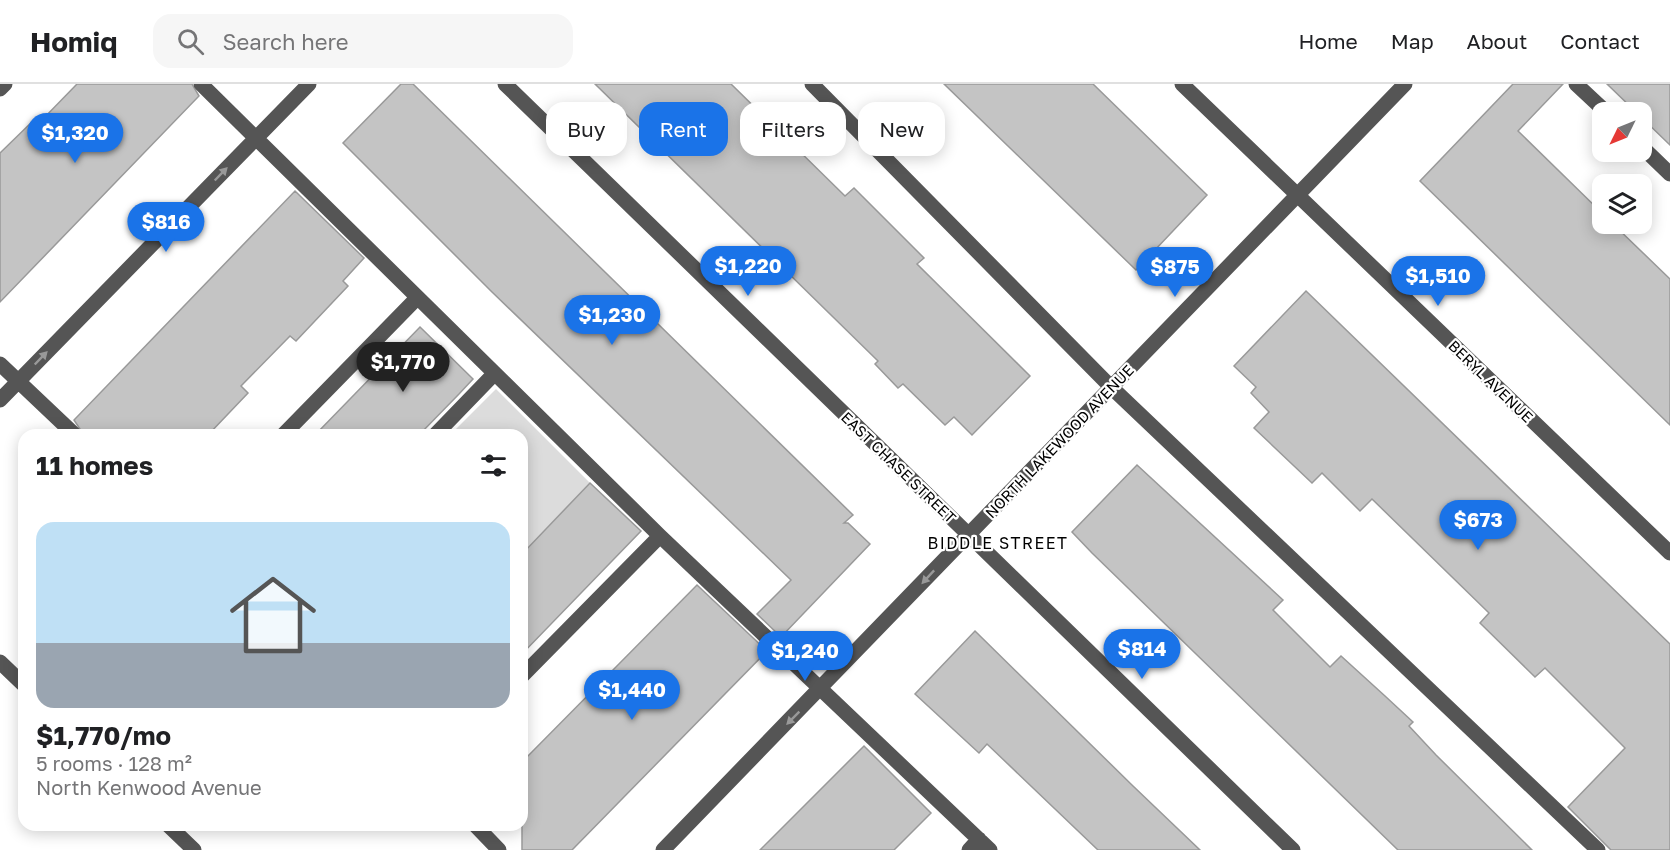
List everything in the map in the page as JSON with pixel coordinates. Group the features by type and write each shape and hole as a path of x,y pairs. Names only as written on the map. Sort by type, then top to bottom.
{"street":[{"path":"0,89 4,84"},
{"path":"201,84 494,374 979,846"},
{"path":"0,400 309,84"},
{"name":"EAST CHASE STREET","path":"505,84 1293,850"},
{"path":"812,84 1111,387 1598,850"},
{"name":"BERYL AVENUE","path":"1182,84 1670,553"},
{"name":"NORTH LAKEWOOD AVENUE","path":"663,850 820,691 968,534 1405,84"},
{"path":"1576,84 1595,102"},
{"path":"1652,157 1670,174"},
{"path":"289,429 417,298"},
{"path":"0,364 69,429"},
{"path":"441,429 494,374"},
{"path":"528,670 660,536"},
{"path":"0,662 18,679"},
{"path":"174,831 194,850"},
{"path":"481,831 499,850"}],"shaded area":[{"path":"496,389 590,483 528,547 528,429 456,429"}],"building":[{"path":"77,84 192,84 199,96 0,302 0,153 37,117 41,121"},
{"path":"401,84 413,84 853,515 844,523 848,523 870,544 781,637 757,614 791,580 492,292 343,143"},
{"path":"595,84 731,84 749,102 740,102 740,156 804,156 845,196 854,188 924,258 917,264 1030,376 972,435 954,417 945,425 903,384 898,388 875,364 878,361 669,156 728,156 728,102 639,102 639,127 627,115 627,102 613,102"},
{"path":"944,84 1093,84 1207,195 1136,270"},
{"path":"1513,84 1563,84 1518,131 1592,203 1592,234 1623,234 1670,279 1670,425 1420,181"},
{"path":"1607,84 1670,84 1670,145 1652,128 1652,102 1626,102"},
{"path":"295,191 364,258 343,281 348,286 296,341 290,336 241,386 248,393 214,429 80,429 74,420"},
{"path":"1306,291 1670,644 1670,850 1611,850 1568,807 1625,748 1545,668 1535,677 1480,623 1489,613 1372,499 1360,511 1322,473 1312,483 1254,428 1269,412 1251,393 1256,387 1234,366"},
{"path":"420,327 473,379 425,429 321,429"},
{"path":"1137,465 1283,600 1273,610 1330,667 1341,656 1413,722 1409,726 1532,850 1398,850 1092,553 1072,532"},
{"path":"590,483 641,531 528,648 528,548"},
{"path":"697,585 767,651 572,850 522,850 522,831 528,831 528,756"},
{"path":"975,631 1200,850 1098,850 987,744 979,753 915,694"},
{"path":"864,746 931,813 894,850 760,850"}],"district":[{"name":"BIDDLE STREET","path":"998,543"}]}
